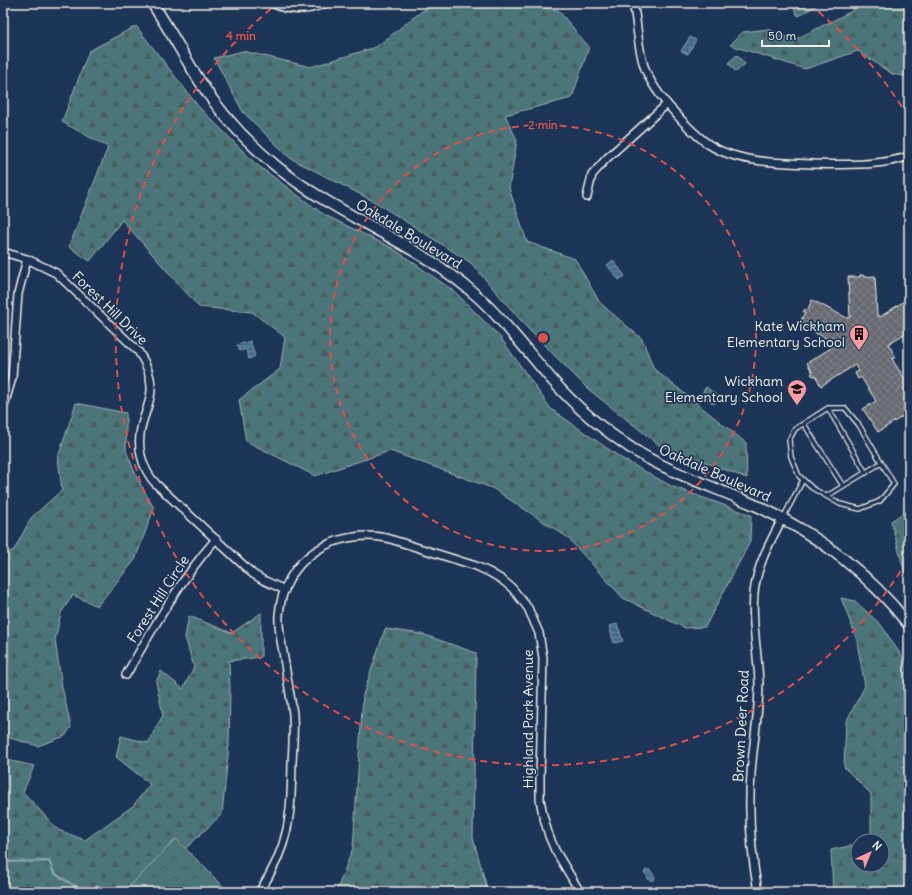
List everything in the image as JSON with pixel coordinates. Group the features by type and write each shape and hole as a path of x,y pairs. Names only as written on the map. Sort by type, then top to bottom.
{"main road":[{"name":"Oakdale Boulevard","path":"152,3 166,23 200,81 212,97 240,131 275,165 297,182 328,202 420,253 462,283 505,323 569,398 599,424 626,444 668,469 758,506 818,540 841,557 883,595 909,625"}],"street":[{"path":"272,3 287,8 300,9 312,8 326,3"},
{"path":"633,3 636,15 639,45 644,67 655,89 667,104 704,142 728,154 775,163 870,163 909,156"},
{"path":"587,197 592,175 606,159 667,104"},
{"name":"Forest Hill Drive","path":"3,252 28,259 56,273 138,351 149,371 151,381 149,404 140,434 139,446 142,461 150,478 253,574 285,590"},
{"path":"3,409 12,378 18,294 28,259"},
{"name":"Brown Deer Road","path":"758,892 752,854 750,801 759,683 754,588 763,557 782,519"},
{"name":"Highland Park Avenue","path":"259,892 271,873 283,848 291,810 293,715 279,631 280,610 285,590 299,567 309,556 321,548 346,538 360,535 387,538 476,566 501,579 512,588 528,608 534,620 542,644 543,658 540,799 549,836 555,850 580,892"},
{"name":"Forest Hill Circle","path":"126,675 159,618 193,568 216,539"}],"lane":[{"path":"828,408 866,473"},
{"path":"828,408 845,408 859,425 894,484 880,501 860,509 840,504 812,488 798,476 791,456 789,440 796,429 828,408"},
{"path":"804,424 842,486"},
{"path":"827,496 881,463"},
{"path":"782,519 803,480"}],"green space":[{"path":"440,3 506,3 558,10 589,47 572,98 505,115 517,140 509,188 527,242 575,259 600,303 642,339 654,369 746,443 747,478 659,445 588,389 530,331 471,263 375,202 290,158 243,112 214,58 243,51 311,67 376,47 422,11"},
{"path":"791,3 821,3 798,16"},
{"path":"849,3 909,3 909,77 892,74 858,51 805,69 730,45 743,32 768,29 794,40 854,10"},
{"path":"136,26 198,106 256,164 323,214 394,249 455,292 500,337 551,409 621,458 671,486 751,515 750,542 705,627 685,628 623,598 567,537 492,488 390,451 315,476 246,441 239,400 280,369 285,337 252,312 199,307 122,220 90,261 69,247 108,147 62,122 89,51"},
{"path":"737,55 745,64 736,72 728,63"},
{"path":"706,387 719,397 714,404 701,395"},
{"path":"76,403 126,413 126,451 138,480 154,508 135,560 97,606 73,595 61,613 55,640 62,687 71,727 65,736 38,746 3,736 3,713 8,704 3,691 3,555 14,550 31,518 62,490 58,458"},
{"path":"909,509 909,579 905,574 891,521"},
{"path":"841,598 855,601 881,625 909,667 909,892 833,892 831,850 850,846 850,873 890,873 890,833 871,833 871,794 844,767 846,722 865,686 856,637"},
{"path":"261,613 261,657 229,661 229,745 222,814 182,852 132,892 3,892 3,759 34,766 23,792 58,830 85,840 133,806 150,784 116,757 121,736 148,743 163,715 156,682 161,671 183,689 194,667 185,637 189,616 232,633"},
{"path":"385,629 422,634 476,653 473,838 488,892 336,892 353,848 363,695"},
{"path":"176,839 229,892 124,892"}],"water":[{"path":"690,37 696,40 688,54 681,51"},
{"path":"613,260 625,276 619,280 607,265"},
{"path":"250,341 255,356 249,359 246,349 241,351 237,345"},
{"path":"617,624 623,641 614,643 609,626"},
{"path":"646,870 650,870 655,877 654,880 649,880 644,873"}],"building":[{"name":"Kate Wickham Elementary School","path":"860,275 863,275 864,277 875,276 877,315 880,317 909,298 909,331 888,344 896,357 892,359 909,386 909,411 878,432 863,409 876,401 861,377 858,379 855,373 859,371 855,365 821,386 815,375 813,376 811,374 813,373 807,363 834,346 834,343 799,324 805,313 803,312 805,309 807,311 812,300 847,318 850,317 848,277 860,277"}],"waterway":[{"path":"3,862 49,861 54,873 73,885 91,892"}],"place":[{"name":"Kate Wickham Elementary School","path":"859,351"},
{"name":"Wickham Elementary School","path":"797,406"}]}
